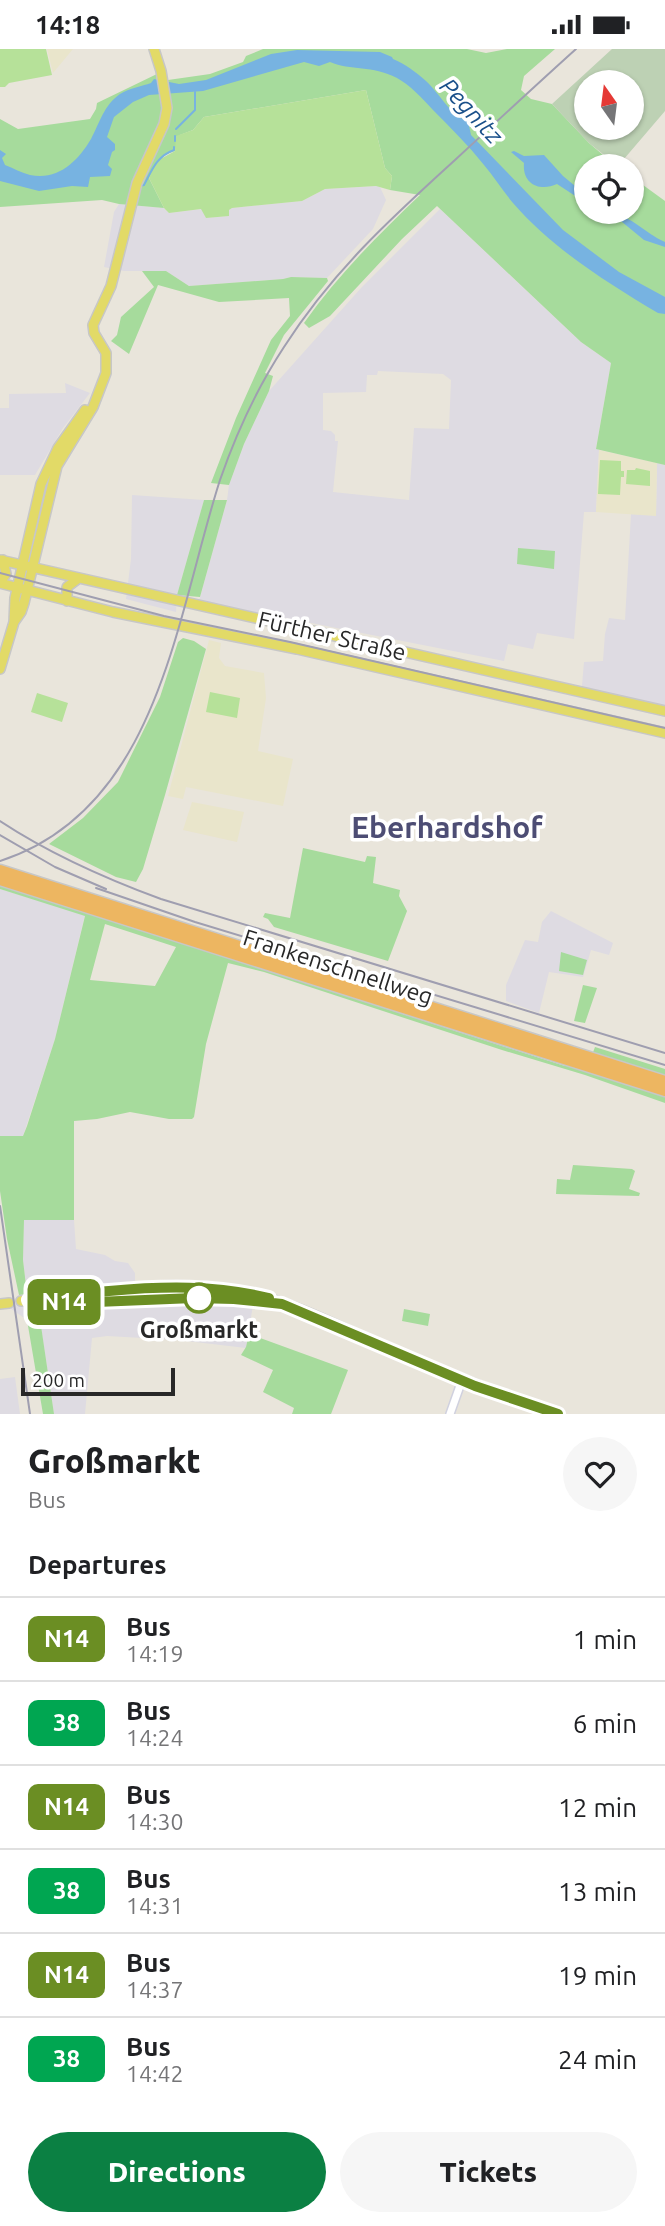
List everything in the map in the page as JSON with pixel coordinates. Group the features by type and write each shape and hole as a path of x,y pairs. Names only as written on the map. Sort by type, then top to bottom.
{"highway":[{"name":"Frankenschnellweg","path":"0,870 665,1081"},
{"name":"Frankenschnellweg","path":"0,880 665,1091"}],"main road":[{"path":"0,669 14,622 13,610 34,566 57,465 93,407 106,373 108,361 105,350 94,333 93,325 111,286 131,202 162,117 165,100 154,49"},
{"path":"23,589 22,565 39,490 48,464 61,442 97,395"},
{"path":"0,582 6,574 1,560"},
{"name":"Fürther Straße","path":"1,560 665,711"},
{"path":"67,601 67,587 79,577"},
{"name":"Fürther Straße","path":"0,582 155,621 297,649 665,733"},
{"path":"25,1301 72,1303 194,1298 282,1304 462,1380 558,1414"}],"street":[{"path":"450,1414 462,1380"}],"shaded area":[{"path":"47,49 73,49 53,73"},
{"path":"377,186 386,200 373,229 327,278 291,277 189,286 166,271 124,271 104,267 114,212 119,204 164,208 169,213 202,209 206,218 229,216 229,210 232,208 302,201 325,189"},
{"path":"440,209 581,342 611,363 596,448 599,450 596,512 584,512 574,639 537,633 533,649 508,644 504,661 199,601 229,485 244,444 269,391 361,288","holes":["378,371 443,374 451,380 449,429 414,428 409,500 333,492 338,441 335,441 335,435 331,431 323,430 323,393 366,392 367,375 377,375"]},
{"path":"65,383 90,393 63,428 35,475 0,475 0,408 9,408 9,394 66,393"},
{"path":"599,450 657,463 656,516 596,512"},
{"path":"657,463 665,465 665,717 581,697 584,662 603,661 609,618 625,620 631,514 656,515"},
{"path":"132,495 204,500 177,595 176,612 126,599 131,559"},
{"path":"209,640 221,643 219,658 225,666 264,673 266,698 258,751 293,759 283,806 186,787 183,799 168,796"},
{"path":"192,802 244,812 237,842 183,830"},
{"path":"0,889 85,915 55,1039 23,1136 0,1136"},
{"path":"551,911 613,943 609,955 591,950 583,977 549,972 539,1013 506,1001 506,985 525,940 538,942 542,922"},
{"path":"24,1220 74,1220 76,1249 128,1263 135,1273 135,1297 253,1305 246,1348 178,1340 107,1336 92,1338 85,1414 54,1414 40,1320 27,1320 7,1306 19,1295 27,1293 23,1260"},
{"path":"15,1377 20,1414 0,1414 0,1379"}],"green space":[{"path":"0,49 46,49 52,75 0,87"},
{"path":"263,49 467,49 486,53 507,49 555,49 524,76 521,90 531,99 552,104 574,127 574,140 586,140 602,154 574,154 574,224 644,224 644,186 665,201 665,465 596,449 611,363 581,342 437,206 330,316 309,328 304,323 359,256 420,195 390,190 392,176 385,168 366,90 204,117 193,130 180,135 175,151 164,155 149,178 164,208 102,200 0,207 0,119 18,129 90,119 97,103 159,73 168,80 210,74 243,62 246,56"},
{"path":"612,49 665,49 665,111 644,136 644,70 589,70"},
{"path":"574,84 574,127 552,104"},
{"path":"366,90 385,168 392,176 390,190 376,186 325,189 302,201 232,208 229,210 229,216 206,218 201,209 169,213 149,178 157,161 175,151 176,136 193,130 204,117"},
{"path":"586,140 640,140 628,154 603,154"},
{"path":"142,271 166,271 189,286 291,277 327,278 328,281 284,335 265,373 273,376 269,391 244,444 229,485 211,483 271,340 290,316 289,298 219,302 158,285 129,354 111,341 117,335 121,317 154,287"},
{"path":"600,460 621,461 624,477 621,477 620,495 598,494"},
{"path":"636,468 650,471 650,486 626,484 627,470"},
{"path":"204,500 227,500 200,597 177,595"},
{"path":"518,548 555,551 554,569 517,564"},
{"path":"183,638 206,649 143,869 136,882 116,877 49,844 83,818 118,782 160,697 178,642"},
{"path":"210,692 240,698 237,718 206,712"},
{"path":"37,693 68,703 62,722 31,712"},
{"path":"303,848 365,862 367,856 376,857 373,883 400,890 399,896 407,911 388,961 274,927 263,917 265,913 290,918"},
{"path":"0,885 565,1066 575,1066 665,1096 665,1103 264,972 228,963 206,1044 194,1117 169,1119 130,1112 74,1121 74,1220 24,1220 23,1260 27,1294 19,1295 0,1191 0,1136 23,1136 27,1126 55,1039 85,916 0,889","holes":["105,924 176,947 155,986 90,980"]},
{"path":"561,952 587,960 583,975 559,971"},
{"path":"583,985 597,988 585,1023 574,1021"},
{"path":"595,1047 665,1069 665,1076 592,1055"},
{"path":"573,1165 632,1169 635,1171 629,1189 640,1193 639,1196 556,1194 557,1179 570,1180"},
{"path":"404,1309 430,1314 428,1326 402,1321"},
{"path":"40,1319 54,1414 43,1414 27,1320"},
{"path":"249,1334 348,1370 331,1414 292,1414 294,1408 263,1392 273,1370 241,1355"}],"water":[{"path":"297,50 380,52 414,71 450,109 468,121 471,135 563,230 619,272 665,297 665,314 658,313 600,277 545,235 513,203 472,150 420,96 402,81 379,71 330,62 319,66 304,62 203,91 149,95 133,102 114,117 107,137 115,144 108,165 112,169 110,176 90,177 88,187 72,186 39,191 0,181 0,150 6,154 2,158 5,165 30,175 50,175 73,162 86,147 110,103 123,92 151,83 154,79 179,84 206,80 271,54"},
{"path":"511,152 524,156 544,155 574,185 574,195 557,184 544,187 533,184 526,176 524,163"},
{"path":"625,224 636,224 665,242 665,247 644,240"}],"waterway":[{"path":"176,129 195,110 195,92"},
{"path":"175,136 175,141"},
{"path":"140,186 144,185 159,160 174,150 174,147"}],"railway":[{"path":"0,861 53,836 95,799 128,754 153,702 173,647 220,480 233,446 265,379 302,320 342,270 385,225 576,49"},
{"path":"0,573 164,616 290,642 665,728"},
{"path":"0,821 78,865 161,899 665,1053"},
{"path":"0,835 55,867 106,889"},
{"path":"96,888 195,922 665,1065"},
{"path":"0,1206 30,1414"}],"bus line":[{"name":"N14","path":"269,1298 231,1290 174,1286 29,1300 72,1303 194,1298 282,1304 475,1386 558,1414"}],"place":[{"name":"Großmarkt","path":"199,1298"}],"district":[{"name":"Eberhardshof","path":"447,828"}],"water label":[{"name":"Pegnitz","path":"471,111"}]}
